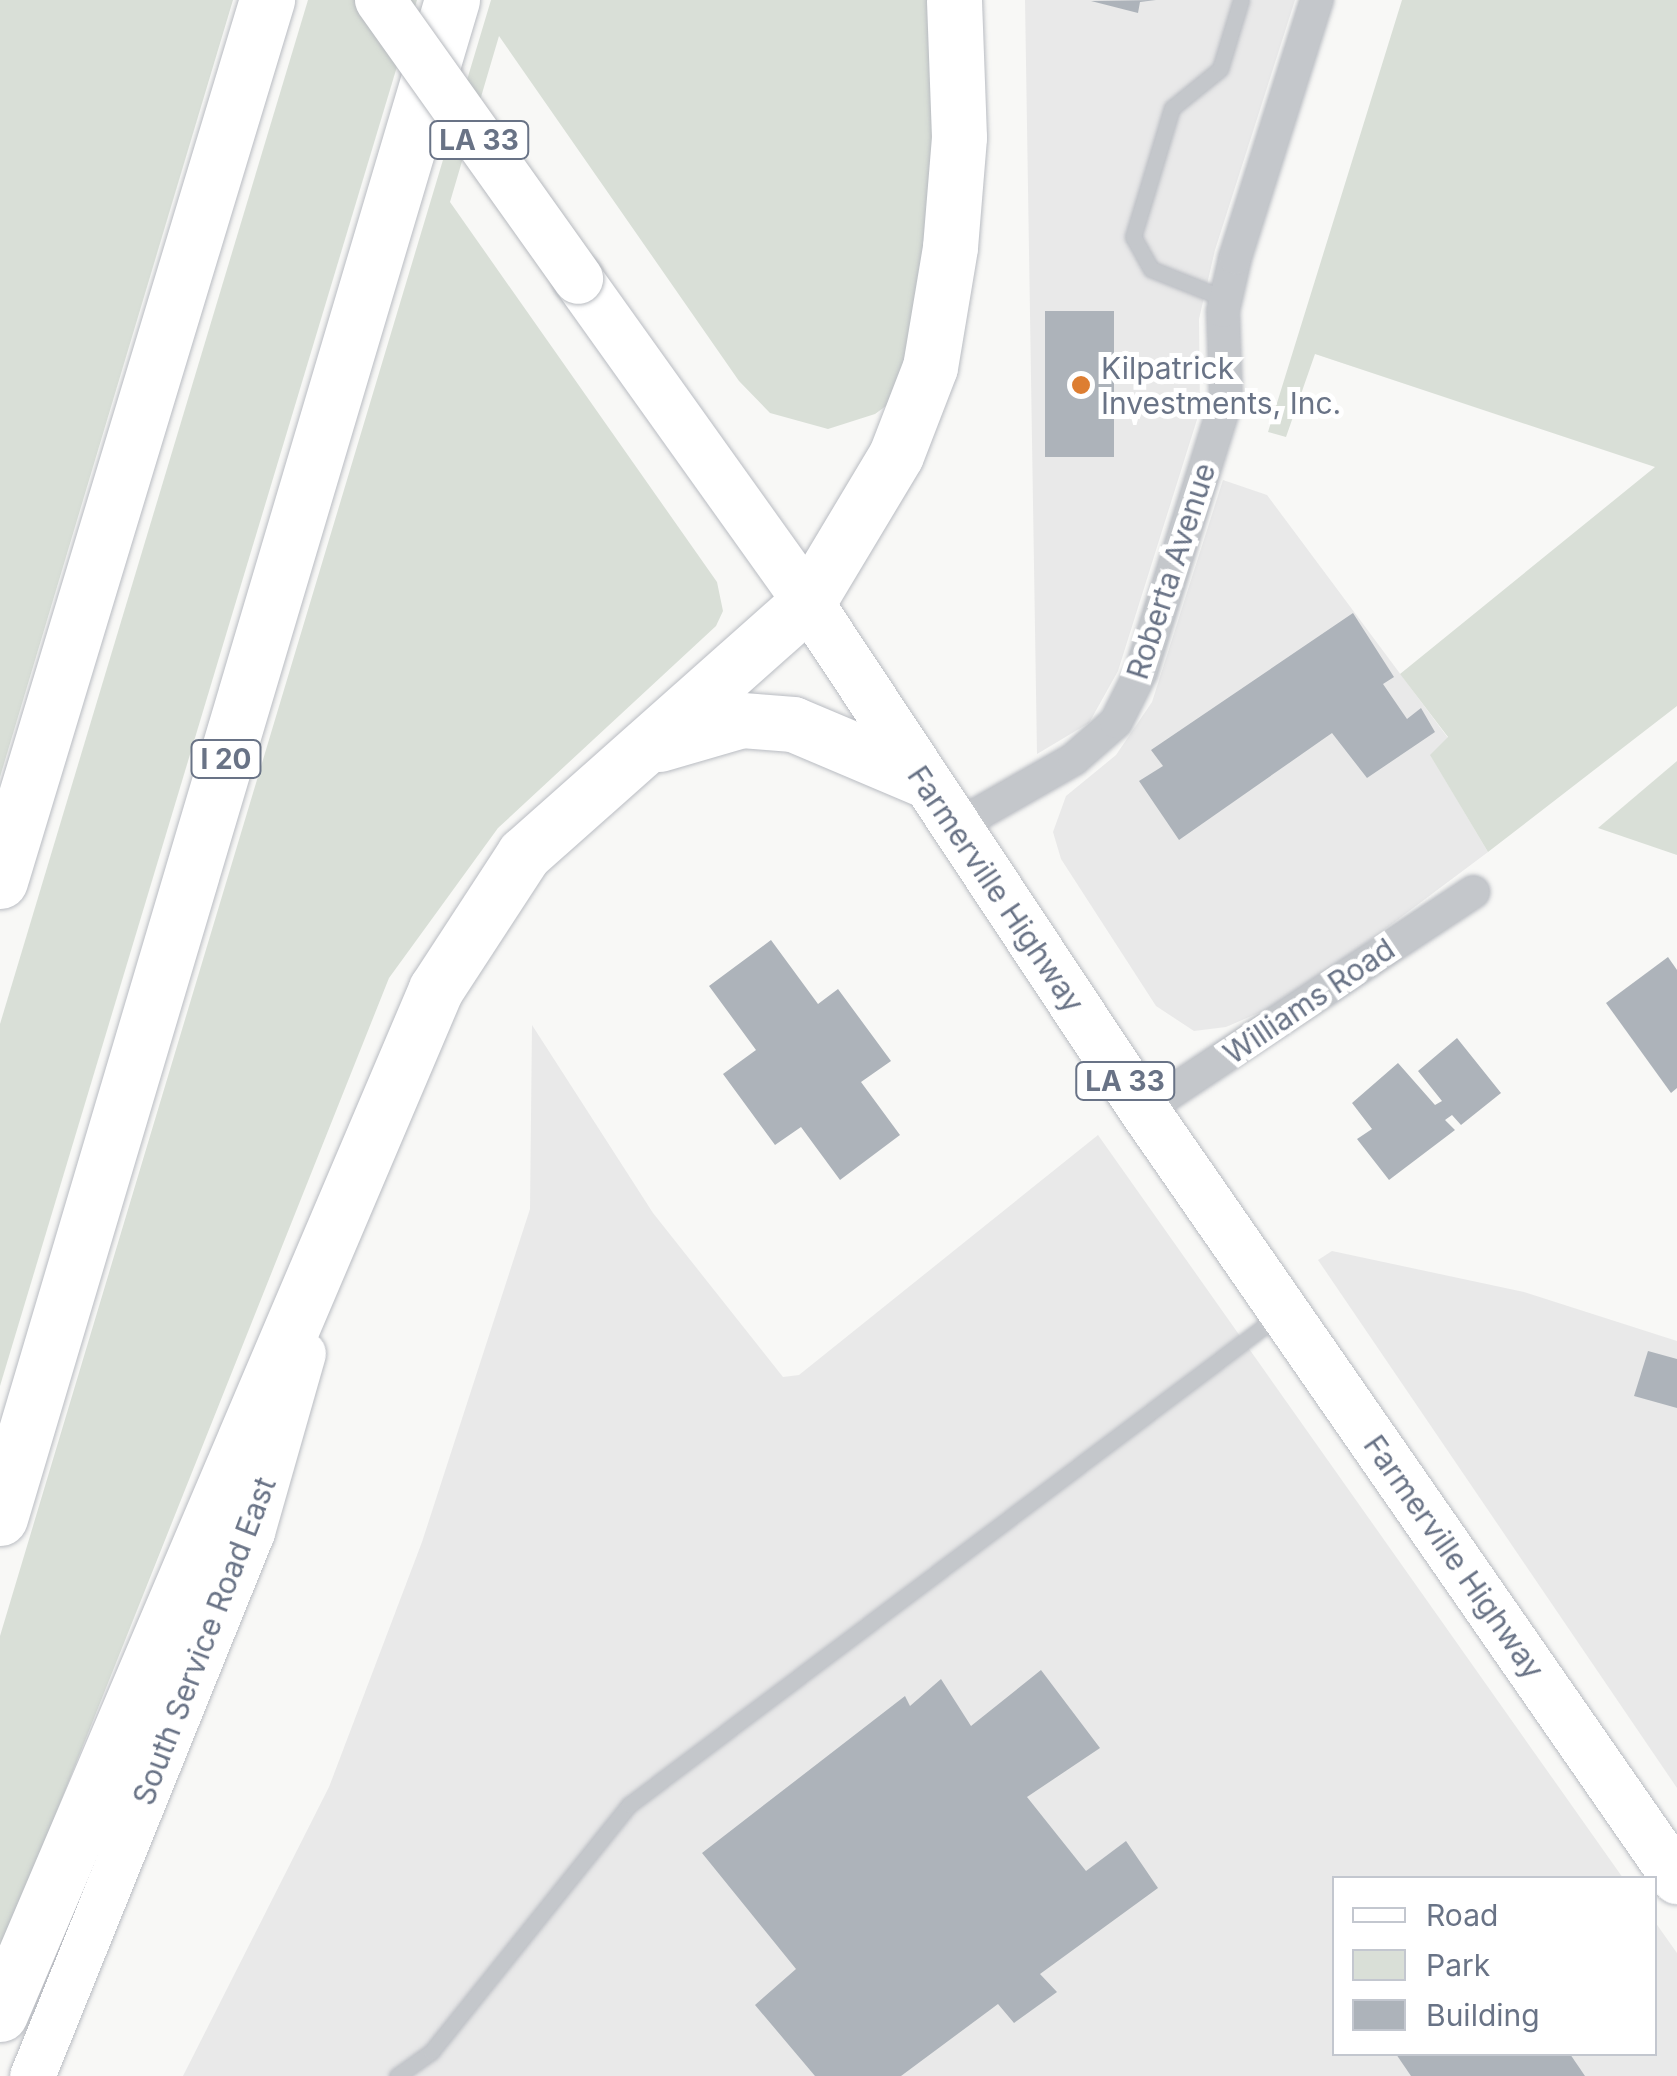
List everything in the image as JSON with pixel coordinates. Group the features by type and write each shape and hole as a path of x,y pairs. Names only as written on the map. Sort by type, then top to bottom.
{"highway":[{"path":"0,880 267,0"},
{"name":"I 20","path":"0,1518 452,0"},
{"path":"0,2014 436,989 477,919 524,854 808,602 896,455 930,368 959,137 954,0"},
{"path":"642,750 742,720 794,724 921,778"}],"main road":[{"name":"Farmerville Highway","path":"380,0 808,602 1144,1110 1677,1879"},
{"name":"South Service Road East","path":"32,2076 252,1532 348,1195"}],"street":[{"name":"Roberta Avenue","path":"955,827 1074,759 1116,722 1141,672 1226,400 1226,299 1317,0"},
{"name":"Williams Road","path":"1144,1110 1474,892"}],"lane":[{"path":"1226,299 1151,269 1133,237 1172,108 1220,68 1241,0"},
{"path":"397,2076 431,2052 628,1804 1284,1312"}],"shaded area":[{"path":"1025,0 1295,0 1215,250 1199,319 1200,410 1118,671 1089,723 1037,754"},
{"path":"1223,480 1267,495 1448,738 1431,756 1488,852 1293,998 1226,1027 1194,1031 1156,1006 1061,859 1053,832 1066,796 1116,755 1152,702"},
{"path":"532,1025 653,1213 783,1377 799,1375 1098,1135 1622,1876 1332,1876 1332,2056 1657,2056 1657,1925 1677,1953 1677,2076 183,2076 329,1787 422,1542 530,1209"},
{"path":"1332,1251 1524,1292 1677,1341 1677,1788 1318,1260"}],"green space":[{"path":"0,0 233,0 0,777"},
{"path":"308,0 417,0 0,1386 0,1024"},
{"path":"491,0 933,0 936,103 921,315 890,403 875,414 828,429 770,413 739,381 499,36 450,202 717,582 723,611 716,626 498,828 389,978 0,1954 0,1636"},
{"path":"1402,0 1677,0 1677,706 1488,852 1430,755 1448,737 1400,674 1655,467 1315,354 1286,437 1268,432"},
{"path":"1677,761 1677,855 1598,828"}],"building":[{"path":"1156,0 1140,2 1138,13 1091,1"},
{"name":"Kilpatrick Investments, Inc.","path":"1045,311 1114,311 1114,457 1045,457"},
{"path":"1353,613 1394,677 1383,684 1407,719 1421,708 1435,732 1367,778 1332,733 1179,840 1139,781 1163,766 1151,750"},
{"path":"771,940 818,1004 838,989 891,1061 861,1082 900,1135 840,1180 801,1127 775,1145 723,1074 756,1050 709,986"},
{"path":"1668,957 1677,970 1677,1088 1671,1093 1606,1003"},
{"path":"1457,1038 1501,1093 1461,1125 1452,1115 1445,1120 1455,1130 1389,1180 1357,1139 1372,1129 1352,1103 1398,1063 1435,1105 1442,1101 1418,1071"},
{"path":"1648,1351 1677,1359 1677,1408 1634,1396"},
{"path":"1041,1670 1100,1748 1027,1797 1086,1871 1126,1841 1158,1888 1040,1974 1057,1992 1014,2023 998,2004 901,2076 815,2076 755,2005 796,1969 702,1853 905,1696 910,1706 941,1679 971,1726"},
{"path":"1397,2056 1571,2056 1585,2076 1411,2076"}],"place":[{"name":"Kilpatrick Investments, Inc.","path":"1081,385"}]}
